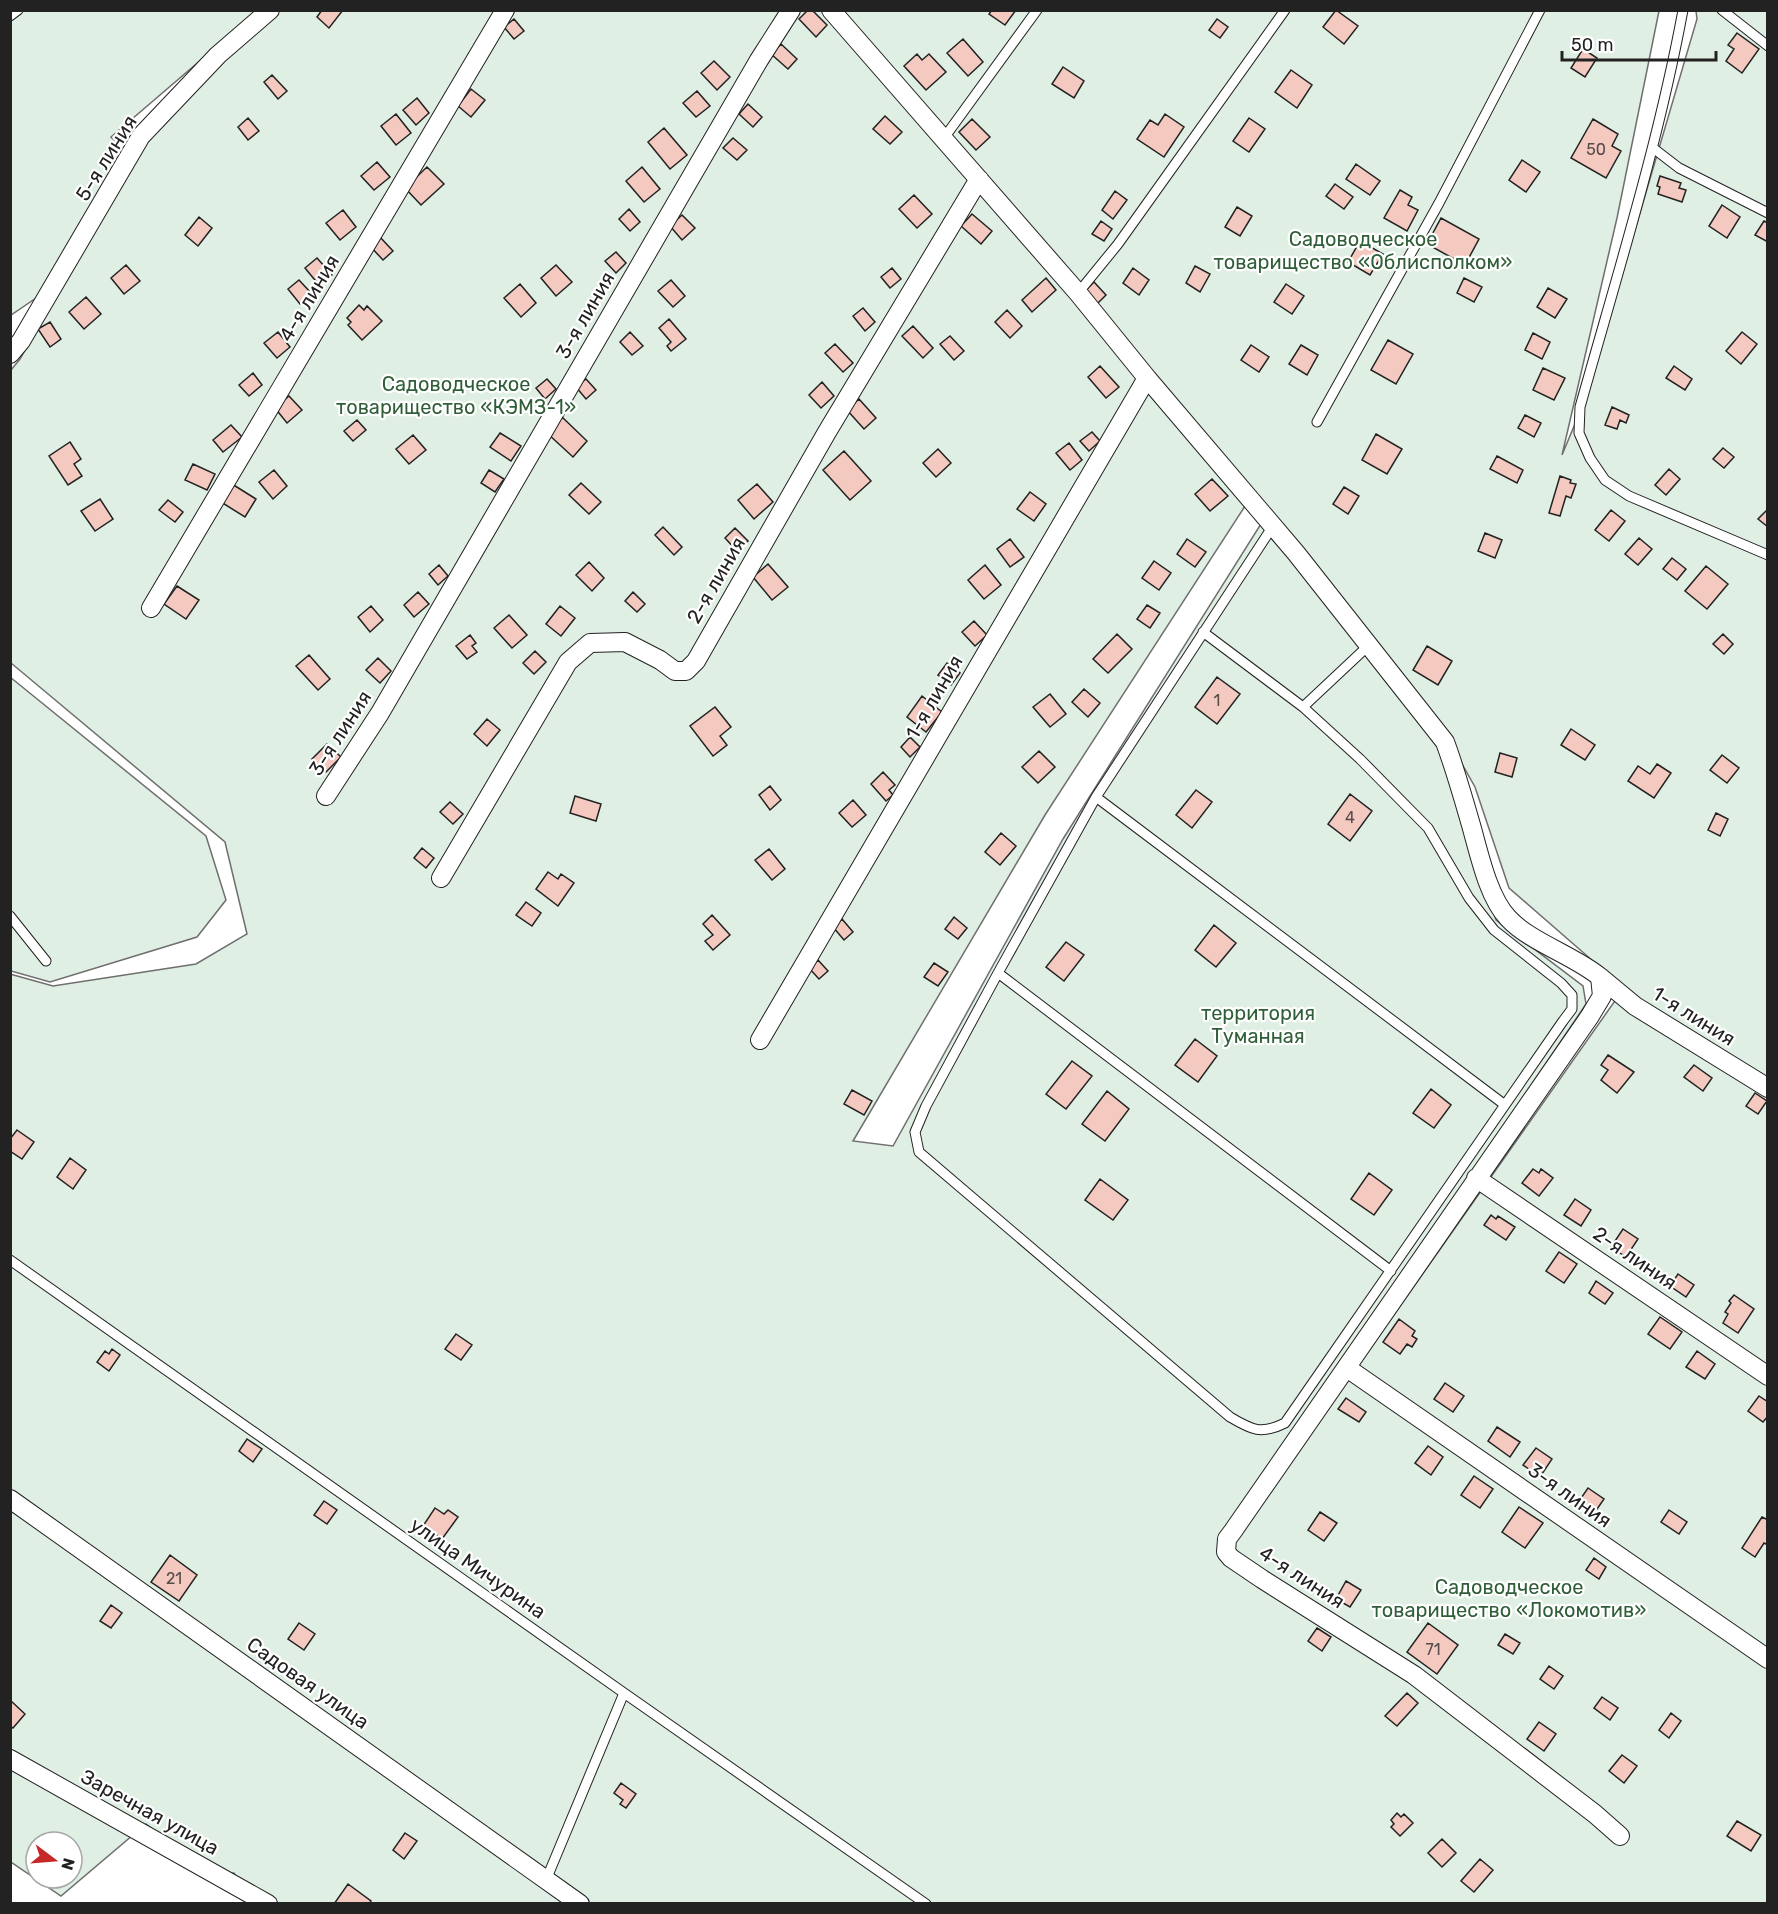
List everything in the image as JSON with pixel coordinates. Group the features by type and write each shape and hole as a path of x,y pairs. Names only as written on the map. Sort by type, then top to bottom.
{"street":[{"name":"5-я линия","path":"10,354 21,341 141,136 218,55 270,10"},
{"name":"4-я линия","path":"151,608 505,10"},
{"name":"3-я линия","path":"326,796 380,713 759,60 791,10"},
{"name":"1-я линия","path":"831,10 1078,293 1273,526 1444,742 1456,772 1494,897 1507,918 1527,933 1585,964 1635,1006 1767,1088"},
{"name":"2-я линия","path":"441,878 568,662 590,643 625,642 660,660 675,671 687,671 696,661 827,432 979,179"},
{"name":"1-я линия","path":"760,1040 1147,378"},
{"path":"1347,1368 1590,1016 1602,996 1600,977"},
{"name":"2-я линия","path":"1476,1178 1767,1376"},
{"name":"4-я линия","path":"1347,1368 1227,1539 1226,1552 1255,1574 1414,1676 1567,1792 1620,1836"},
{"name":"3-я линия","path":"1347,1368 1767,1659"},
{"name":"Садовая улица","path":"10,1499 580,1904"},
{"name":"Заречная улица","path":"10,1759 268,1904"}],"lane":[{"path":"10,16 18,10"},
{"path":"944,138 1037,10"},
{"path":"1078,293 1118,244 1285,10"},
{"path":"1317,422 1439,203 1540,10"},
{"path":"1683,10 1653,148 1580,407 1580,433 1590,458 1605,480 1629,496 1767,555"},
{"path":"1722,10 1767,46"},
{"path":"1653,148 1679,168 1767,213"},
{"path":"1203,632 1302,707 1360,759 1428,828 1469,898 1494,930 1561,983 1572,995 1572,1009 1391,1271 1285,1423 1271,1430 1249,1428 1230,1417 919,1152 915,1132 926,1106 1096,797 1203,632 1273,526"},
{"path":"1302,707 1368,646"},
{"path":"1096,797 1505,1105"},
{"path":"10,916 46,961"},
{"path":"998,973 1391,1271"},
{"name":"улица Мичурина","path":"10,1260 926,1904"},
{"path":"1331,1356 1347,1368"},
{"path":"546,1880 624,1693"}],"green space":[{"path":"11,11 258,11 111,137 124,150 39,296 11,315"},
{"path":"278,11 828,11 1247,503 1045,815 853,1141 893,1146 1063,839 1264,519 1434,735 1496,920 1583,986 1586,1004 1412,1261 1236,1539 1624,988 1509,888 1475,787 1440,725 839,11 1659,11 1617,218 1562,455 1585,400 1697,19 1696,11 1767,11 1767,1903 253,1904 234,1873 210,1875 146,1824 84,1877 84,1830 24,1830 24,1871 11,1862 10,974 53,986 196,964 247,934 225,842 11,663 11,370 20,359 147,137 211,67"},
{"path":"10,677 206,836 226,900 197,937 50,982 11,971"},
{"path":"52,1890 68,1890 61,1896"}],"building":[{"path":"322,10 343,10 329,28 317,17"},
{"path":"808,10 812,10 827,25 816,37 799,19"},
{"path":"992,10 1016,10 1005,25 989,14"},
{"path":"1336,10 1358,26 1344,44 1323,27"},
{"path":"514,19 524,31 514,39 504,27"},
{"path":"1217,19 1228,27 1220,38 1209,30"},
{"path":"1737,33 1759,49 1742,73 1726,61 1734,49 1728,45"},
{"path":"963,39 983,62 968,76 947,53"},
{"path":"781,44 797,59 788,69 771,54"},
{"path":"1583,49 1597,58 1585,77 1571,68"},
{"path":"917,54 922,60 929,54 946,72 926,90 904,66"},
{"path":"714,61 730,77 717,90 701,73"},
{"path":"1063,67 1084,81 1074,98 1052,84"},
{"path":"1291,70 1312,85 1297,108 1275,92"},
{"path":"272,75 287,91 278,99 264,82"},
{"path":"471,89 485,100 471,117 458,106"},
{"path":"697,91 710,106 696,117 683,103"},
{"path":"417,98 429,113 416,125 403,110"},
{"path":"748,104 762,117 753,127 739,114"},
{"path":"396,114 411,133 396,145 381,126"},
{"path":"1165,114 1184,127 1164,157 1137,139 1150,120 1158,125"},
{"path":"885,116 902,132 890,144 873,129"},
{"path":"248,118 259,131 248,140 238,127"},
{"path":"1249,118 1265,129 1249,152 1233,141"},
{"path":"972,119 990,137 976,150 959,132"},
{"path":"1593,119 1618,134 1612,146 1621,151 1606,178 1571,158"},
{"path":"664,128 687,155 670,169 648,142"},
{"path":"733,138 747,150 737,160 723,148"},
{"path":"1522,160 1540,172 1526,192 1509,180"},
{"path":"377,162 390,177 374,190 361,176"},
{"path":"1356,164 1380,181 1370,195 1346,179"},
{"path":"427,167 444,184 421,205 405,188"},
{"path":"642,167 660,189 644,202 626,181"},
{"path":"1660,176 1681,183 1679,188 1686,190 1682,202 1658,194 1660,187 1657,186"},
{"path":"1335,184 1353,197 1344,209 1326,196"},
{"path":"1400,190 1412,197 1408,205 1418,210 1407,231 1384,218"},
{"path":"1115,191 1127,200 1113,219 1102,210"},
{"path":"914,195 932,214 917,228 899,209"},
{"path":"1722,205 1740,217 1727,238 1709,226"},
{"path":"1237,207 1252,216 1240,236 1225,227"},
{"path":"629,209 640,222 630,231 619,219"},
{"path":"343,210 356,227 340,240 326,223"},
{"path":"972,214 992,231 981,244 961,226"},
{"path":"682,215 695,228 682,240 670,226"},
{"path":"199,217 212,228 198,246 185,235"},
{"path":"1441,218 1479,239 1465,265 1427,244"},
{"path":"1101,221 1112,229 1104,241 1092,234"},
{"path":"1764,221 1768,223 1768,242 1755,235"},
{"path":"379,236 393,251 383,260 369,245"},
{"path":"1360,241 1383,254 1370,275 1348,262"},
{"path":"616,252 626,263 616,273 605,261"},
{"path":"317,258 332,275 319,285 305,268"},
{"path":"126,265 140,281 124,294 111,278"},
{"path":"556,265 572,282 556,296 541,278"},
{"path":"1195,266 1210,274 1200,292 1186,283"},
{"path":"892,268 901,279 890,288 881,277"},
{"path":"1133,268 1149,280 1139,295 1123,283"},
{"path":"1046,278 1056,290 1032,312 1022,300"},
{"path":"1464,278 1482,287 1474,302 1457,293"},
{"path":"299,280 312,294 300,304 288,289"},
{"path":"671,280 685,296 673,307 658,291"},
{"path":"1094,282 1106,295 1097,304 1085,291"},
{"path":"520,284 536,303 521,317 504,298"},
{"path":"1286,284 1304,296 1292,314 1274,302"},
{"path":"1548,288 1567,299 1555,318 1537,307"},
{"path":"86,297 101,314 84,329 69,312"},
{"path":"359,305 364,310 367,306 382,321 362,340 348,325 351,322 347,318"},
{"path":"863,308 875,322 865,331 853,316"},
{"path":"1007,310 1022,326 1010,338 995,322"},
{"path":"669,319 686,339 671,351 667,346 671,342 659,328"},
{"path":"50,322 61,339 50,347 38,329"},
{"path":"913,326 933,348 923,358 902,336"},
{"path":"278,332 290,347 277,358 264,343"},
{"path":"630,332 643,346 632,355 620,342"},
{"path":"1742,332 1757,344 1741,364 1726,351"},
{"path":"1533,333 1550,342 1542,359 1525,350"},
{"path":"950,336 964,351 954,360 940,344"},
{"path":"1388,340 1413,354 1396,384 1371,370"},
{"path":"835,344 853,363 843,372 825,353"},
{"path":"1251,345 1269,357 1259,372 1241,360"},
{"path":"1301,345 1318,355 1307,375 1289,364"},
{"path":"1100,366 1119,387 1106,398 1088,377"},
{"path":"1674,366 1692,379 1685,390 1666,378"},
{"path":"1543,368 1565,378 1554,400 1533,390"},
{"path":"253,373 262,385 249,396 239,385"},
{"path":"547,379 556,389 545,399 536,388"},
{"path":"586,379 596,390 586,399 576,387"},
{"path":"822,382 834,396 821,408 809,395"},
{"path":"289,396 302,410 287,423 275,408"},
{"path":"859,399 876,418 864,429 847,410"},
{"path":"1612,407 1629,415 1626,423 1620,420 1617,429 1605,425"},
{"path":"1525,415 1541,423 1534,437 1518,428"},
{"path":"562,417 587,441 573,457 547,433"},
{"path":"357,420 366,430 353,441 344,431"},
{"path":"231,425 242,437 223,452 213,440"},
{"path":"1092,432 1100,441 1089,451 1080,441"},
{"path":"500,433 521,446 511,461 490,447"},
{"path":"1376,434 1402,449 1387,474 1362,460"},
{"path":"413,435 426,450 409,464 396,449"},
{"path":"70,442 81,459 74,464 82,476 68,485 49,456"},
{"path":"1069,443 1082,460 1070,470 1056,453"},
{"path":"1723,448 1734,457 1724,468 1713,459"},
{"path":"938,449 951,463 936,477 923,463"},
{"path":"844,451 871,481 850,500 823,470"},
{"path":"1497,456 1523,470 1517,483 1490,469"},
{"path":"193,464 215,474 207,490 185,480"},
{"path":"1669,469 1680,479 1666,495 1655,485"},
{"path":"274,470 287,486 273,499 259,482"},
{"path":"489,470 504,479 495,492 481,483"},
{"path":"1560,476 1576,484 1571,498 1566,496 1560,516 1549,513"},
{"path":"1212,479 1228,496 1210,511 1195,494"},
{"path":"581,483 601,502 589,514 569,495"},
{"path":"232,484 256,499 245,517 221,502"},
{"path":"757,484 773,502 754,519 738,500"},
{"path":"1344,487 1359,496 1348,514 1333,504"},
{"path":"1030,492 1046,504 1034,521 1017,509"},
{"path":"100,499 113,519 95,531 81,511"},
{"path":"168,500 183,512 175,522 159,510"},
{"path":"1768,509 1768,527 1758,519"},
{"path":"1611,510 1625,521 1609,541 1595,530"},
{"path":"663,527 682,547 674,555 655,535"},
{"path":"735,528 748,541 737,551 725,538"},
{"path":"1485,533 1502,540 1495,558 1478,551"},
{"path":"1639,538 1652,549 1638,565 1625,554"},
{"path":"1010,539 1024,557 1010,567 997,549"},
{"path":"1187,539 1206,552 1195,567 1177,554"},
{"path":"1672,558 1686,569 1677,580 1663,569"},
{"path":"1154,561 1171,573 1159,590 1142,578"},
{"path":"589,562 604,578 592,591 576,575"},
{"path":"768,564 788,587 772,600 753,577"},
{"path":"439,565 448,576 438,585 429,574"},
{"path":"985,565 1001,585 984,599 968,580"},
{"path":"1706,566 1728,584 1707,609 1685,591"},
{"path":"177,586 199,600 186,619 164,604"},
{"path":"418,592 429,604 414,617 404,605"},
{"path":"633,592 645,604 637,612 625,601"},
{"path":"1147,605 1160,613 1150,628 1137,619"},
{"path":"371,606 383,620 370,632 358,617"},
{"path":"560,606 575,618 561,636 546,624"},
{"path":"509,615 527,635 512,648 494,628"},
{"path":"974,621 987,635 975,646 962,632"},
{"path":"1117,634 1132,649 1108,673 1093,659"},
{"path":"1723,634 1733,644 1724,654 1713,644"},
{"path":"470,635 476,643 472,646 477,652 467,659 456,646"},
{"path":"1427,646 1452,661 1438,685 1413,670"},
{"path":"535,651 546,662 534,674 523,663"},
{"path":"309,655 330,679 318,690 296,666"},
{"path":"378,658 391,671 380,683 366,670"},
{"path":"947,663 960,673 951,685 938,675"},
{"path":"1217,677 1240,694 1217,724 1195,707"},
{"path":"1084,689 1100,703 1088,717 1072,702"},
{"path":"1050,694 1066,714 1050,727 1033,707"},
{"path":"922,696 942,712 926,732 907,717"},
{"path":"715,707 731,727 720,736 727,745 713,756 690,726"},
{"path":"487,719 500,730 487,746 474,734"},
{"path":"1571,729 1595,745 1585,760 1561,745"},
{"path":"910,737 920,747 910,757 901,747"},
{"path":"327,744 341,757 326,772 312,759"},
{"path":"1039,751 1055,767 1038,783 1022,767"},
{"path":"1500,753 1517,758 1512,777 1495,772"},
{"path":"1722,755 1739,768 1727,783 1710,770"},
{"path":"1657,764 1671,773 1654,798 1628,781 1638,766 1650,774"},
{"path":"883,772 895,785 889,790 893,795 886,801 871,784"},
{"path":"770,786 781,800 770,810 759,795"},
{"path":"1196,790 1212,802 1192,828 1176,815"},
{"path":"1350,794 1372,811 1350,841 1328,824"},
{"path":"575,796 601,804 596,821 570,813"},
{"path":"853,800 866,815 852,827 839,813"},
{"path":"450,802 463,814 453,824 440,812"},
{"path":"1716,813 1728,819 1720,836 1708,830"},
{"path":"1001,833 1016,846 1000,865 985,852"},
{"path":"422,848 434,858 426,868 414,858"},
{"path":"769,849 785,869 772,880 755,860"},
{"path":"548,872 558,879 561,874 574,883 558,906 536,889"},
{"path":"526,902 541,913 532,926 516,915"},
{"path":"712,915 730,935 713,950 705,941 713,935 703,924"},
{"path":"954,917 967,928 958,939 945,929"},
{"path":"842,919 853,932 844,940 833,927"},
{"path":"1214,925 1236,943 1216,967 1195,950"},
{"path":"1066,942 1084,955 1064,981 1046,967"},
{"path":"818,960 828,971 819,979 809,968"},
{"path":"934,963 948,972 938,986 924,977"},
{"path":"1195,1039 1217,1056 1198,1082 1175,1065"},
{"path":"1608,1055 1634,1072 1617,1093 1601,1080 1608,1070 1601,1065"},
{"path":"1072,1061 1092,1076 1066,1109 1046,1094"},
{"path":"1694,1065 1712,1078 1703,1091 1684,1077"},
{"path":"1431,1089 1451,1105 1434,1128 1413,1113"},
{"path":"852,1090 872,1101 864,1115 844,1104"},
{"path":"1107,1091 1129,1109 1105,1141 1082,1124"},
{"path":"1755,1093 1767,1101 1758,1114 1746,1106"},
{"path":"17,1130 34,1142 22,1159 10,1151 10,1139"},
{"path":"70,1158 86,1170 73,1189 57,1177"},
{"path":"1533,1169 1539,1173 1541,1169 1553,1178 1539,1196 1522,1183"},
{"path":"1369,1173 1392,1190 1374,1215 1351,1199"},
{"path":"1100,1179 1128,1200 1113,1220 1085,1200"},
{"path":"1575,1199 1591,1210 1581,1226 1564,1215"},
{"path":"1491,1215 1496,1219 1498,1216 1515,1227 1506,1240 1484,1225"},
{"path":"1623,1229 1638,1239 1626,1257 1611,1247"},
{"path":"1559,1252 1577,1264 1564,1283 1546,1271"},
{"path":"1678,1274 1694,1285 1686,1297 1670,1286"},
{"path":"1596,1281 1613,1293 1605,1304 1589,1293"},
{"path":"1734,1295 1754,1309 1738,1333 1723,1323 1728,1314 1725,1312 1731,1303 1729,1301"},
{"path":"1660,1317 1682,1332 1670,1349 1648,1334"},
{"path":"1399,1319 1415,1331 1412,1336 1417,1339 1412,1347 1407,1344 1400,1354 1383,1342"},
{"path":"456,1334 472,1345 461,1360 445,1349"},
{"path":"112,1349 120,1355 109,1371 97,1362 105,1351 109,1354"},
{"path":"1697,1351 1715,1364 1705,1379 1686,1367"},
{"path":"1445,1383 1464,1396 1453,1412 1434,1399"},
{"path":"1759,1396 1768,1402 1768,1416 1763,1422 1748,1411"},
{"path":"1346,1398 1366,1412 1359,1422 1338,1409"},
{"path":"1497,1427 1520,1442 1510,1457 1488,1441"},
{"path":"247,1439 262,1449 253,1462 239,1451"},
{"path":"1428,1446 1443,1457 1431,1475 1415,1463"},
{"path":"1536,1448 1552,1459 1540,1477 1523,1465"},
{"path":"1474,1476 1493,1489 1480,1508 1461,1495"},
{"path":"1588,1488 1604,1499 1593,1515 1577,1504"},
{"path":"324,1501 337,1510 327,1524 314,1515"},
{"path":"1519,1507 1543,1523 1525,1548 1502,1532"},
{"path":"435,1508 444,1514 448,1510 458,1517 442,1539 423,1526"},
{"path":"1669,1510 1687,1522 1679,1534 1661,1522"},
{"path":"1320,1512 1337,1523 1324,1541 1308,1530"},
{"path":"1762,1517 1768,1520 1768,1545 1764,1543 1755,1557 1742,1548"},
{"path":"170,1555 197,1575 179,1601 151,1582"},
{"path":"1594,1558 1606,1567 1599,1579 1586,1570"},
{"path":"1346,1581 1361,1590 1350,1607 1336,1599"},
{"path":"111,1605 122,1613 111,1628 100,1621"},
{"path":"299,1623 315,1634 304,1650 288,1639"},
{"path":"1428,1623 1458,1645 1437,1674 1407,1652"},
{"path":"1317,1628 1331,1637 1322,1651 1308,1641"},
{"path":"1505,1634 1520,1643 1513,1654 1498,1645"},
{"path":"1549,1666 1563,1676 1554,1689 1540,1679"},
{"path":"1407,1693 1418,1703 1397,1726 1385,1716"},
{"path":"1602,1697 1618,1708 1610,1720 1594,1708"},
{"path":"10,1700 25,1714 13,1728 10,1726"},
{"path":"1671,1713 1681,1721 1669,1738 1659,1730"},
{"path":"1539,1722 1556,1734 1544,1751 1527,1739"},
{"path":"1622,1755 1637,1766 1624,1783 1609,1771"},
{"path":"621,1783 636,1794 626,1808 620,1804 623,1800 614,1793"},
{"path":"1397,1813 1401,1817 1404,1814 1413,1823 1400,1836 1391,1827 1394,1824 1391,1820"},
{"path":"1737,1821 1761,1835 1751,1851 1727,1836"},
{"path":"405,1833 417,1841 404,1859 393,1850"},
{"path":"1442,1839 1456,1853 1442,1867 1428,1853"},
{"path":"1480,1859 1493,1870 1474,1892 1461,1881"},
{"path":"348,1884 371,1901 369,1904 334,1904"}],"park label":[{"name":"Садоводческое товарищество «Облисполком»","path":"1363,250"},
{"name":"Садоводческое товарищество «КЭМЗ-1»","path":"456,396"},
{"name":"территория Туманная","path":"1258,1024"},
{"name":"Садоводческое товарищество «Локомотив»","path":"1509,1598"}]}
